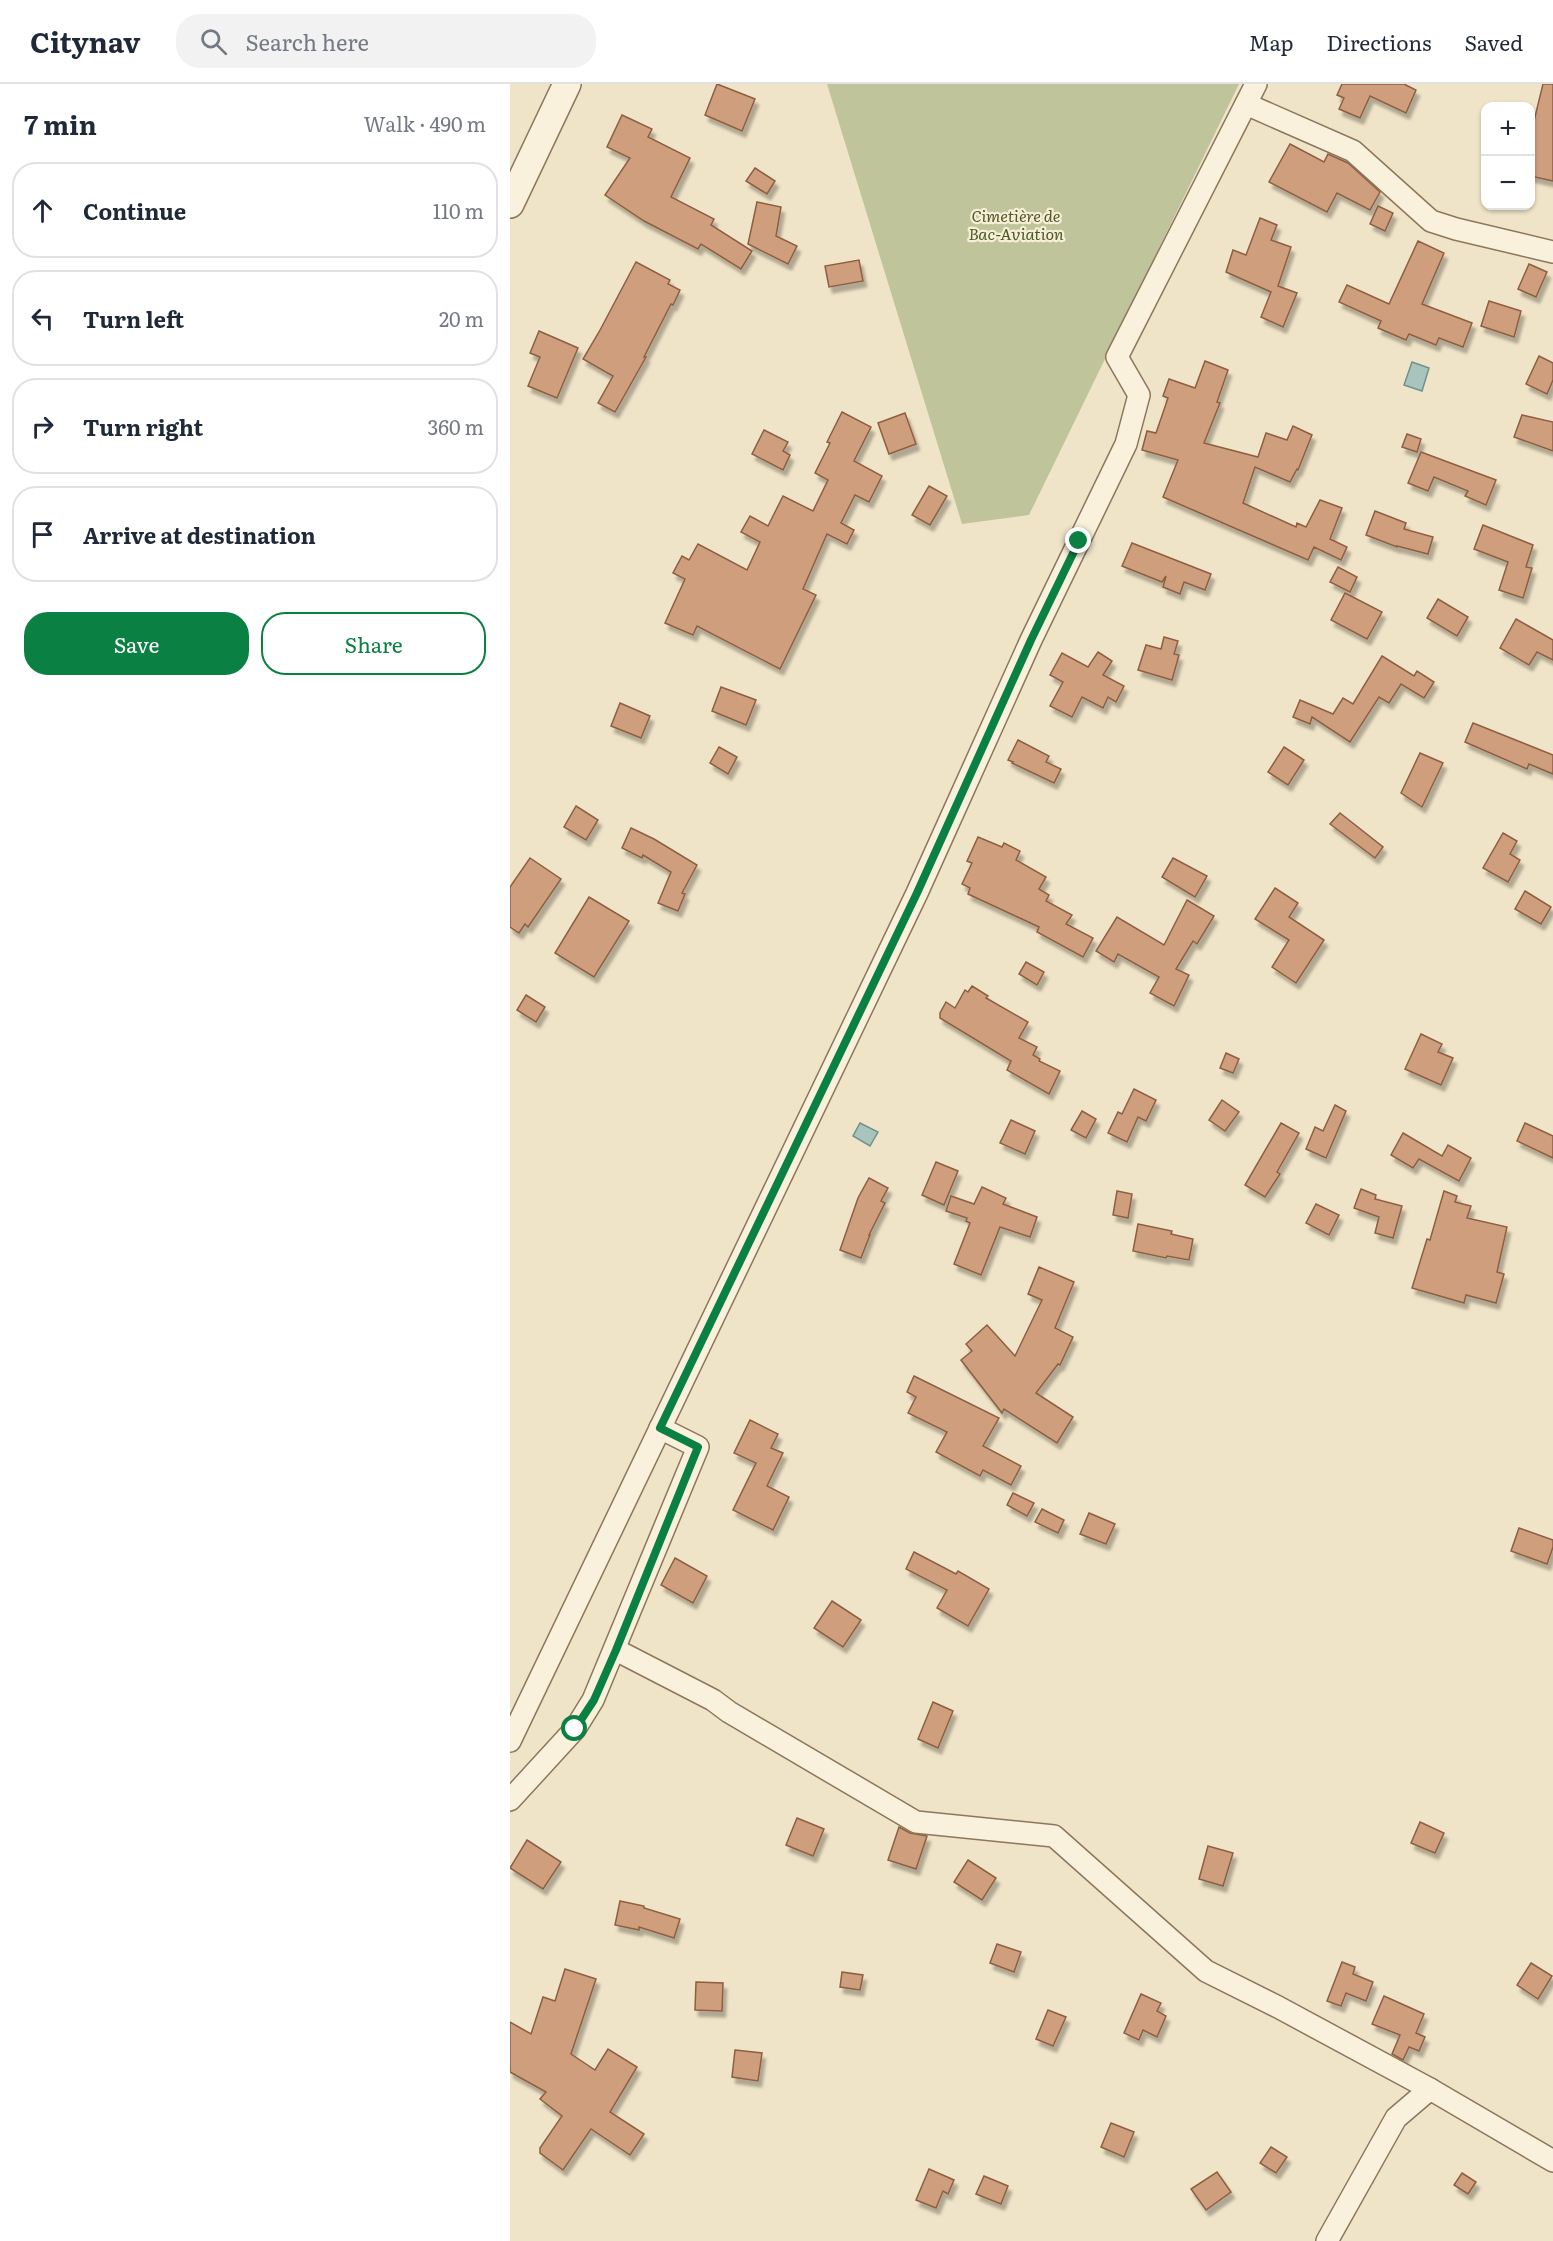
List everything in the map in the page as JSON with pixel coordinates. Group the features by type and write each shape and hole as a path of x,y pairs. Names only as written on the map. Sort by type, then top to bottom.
{"street":[{"path":"510,204 567,84"},
{"path":"510,1742 917,893 1031,640 1126,444 1139,395 1117,357 1256,84"},
{"path":"1246,104 1353,151 1431,221 1553,252"},
{"path":"510,1800 575,1729 594,1700 698,1447 660,1428"},
{"path":"616,1650 713,1700 729,1712 916,1822 1054,1836 1206,1971 1430,2089 1553,2161"},
{"path":"1327,2241 1396,2118 1430,2089"}],"green space":[{"name":"Cimetière de Bac-Aviation","path":"827,84 1239,84 1029,515 962,524"}],"water":[{"path":"1412,362 1429,368 1422,391 1404,385"},
{"path":"860,1123 878,1132 870,1146 853,1136"}],"building":[{"path":"717,84 755,99 742,131 705,115"},
{"path":"1342,84 1404,84 1416,90 1406,113 1370,96 1360,118 1339,109 1344,98 1337,95"},
{"path":"1543,84 1553,84 1553,181 1535,177 1535,117"},
{"path":"622,115 652,129 648,137 690,158 671,197 714,219 711,225 752,251 741,269 701,244 698,249 644,221 605,195 630,158 607,147"},
{"path":"1290,144 1324,162 1328,154 1348,163 1380,192 1370,210 1337,193 1327,212 1269,182"},
{"path":"755,168 775,181 767,194 746,181"},
{"path":"757,202 781,207 776,236 797,246 788,264 748,244"},
{"path":"1378,206 1393,213 1385,231 1370,224"},
{"path":"1260,218 1277,225 1271,240 1291,247 1278,286 1297,293 1283,327 1261,317 1271,292 1226,272 1233,250 1246,255"},
{"path":"1418,241 1444,253 1422,304 1472,323 1463,347 1439,338 1436,345 1409,334 1406,340 1378,328 1381,321 1339,302 1347,285 1389,304"},
{"path":"859,260 863,281 829,287 825,266"},
{"path":"636,262 670,280 668,284 680,290 615,412 598,403 613,376 583,359"},
{"path":"1529,264 1547,272 1536,297 1518,289"},
{"path":"1489,301 1521,311 1514,337 1481,326"},
{"path":"539,331 578,348 557,398 528,386 540,357 530,353"},
{"path":"1539,356 1553,363 1553,380 1547,394 1526,384"},
{"path":"1205,361 1228,370 1217,402 1220,403 1204,443 1258,457 1266,433 1287,440 1293,426 1312,435 1298,470 1290,482 1255,467 1243,503 1296,527 1297,523 1306,527 1320,500 1342,508 1330,539 1347,547 1341,560 1314,547 1308,560 1163,497 1178,460 1142,450 1147,431 1156,433 1168,398 1163,396 1169,379 1195,388"},
{"path":"842,412 871,427 854,461 882,476 869,502 855,495 841,523 854,530 847,544 827,534 803,589 816,595 780,669 697,626 693,635 665,623 685,579 673,573 682,556 689,560 698,544 747,570 760,542 741,532 750,516 768,526 783,496 813,511 828,480 815,473"},
{"path":"905,413 916,444 889,454 878,423"},
{"path":"1522,415 1553,422 1553,451 1514,437"},
{"path":"764,430 788,442 783,451 790,455 783,470 752,454"},
{"path":"1407,434 1421,439 1417,452 1402,447"},
{"path":"1421,452 1496,480 1486,505 1465,496 1468,491 1434,477 1428,491 1408,483"},
{"path":"929,486 947,496 930,525 912,515"},
{"path":"1375,511 1406,523 1404,529 1433,537 1428,554 1397,547 1366,535"},
{"path":"1483,525 1533,545 1526,567 1532,568 1523,598 1499,590 1508,562 1474,549"},
{"path":"1132,543 1211,574 1205,590 1184,582 1180,594 1163,587 1166,576 1162,582 1122,566"},
{"path":"1338,567 1357,577 1350,592 1330,582"},
{"path":"1345,593 1382,612 1367,639 1331,620"},
{"path":"1438,599 1468,617 1457,636 1427,618"},
{"path":"1516,619 1553,640 1553,660 1537,652 1529,665 1500,648"},
{"path":"1164,637 1178,641 1174,654 1179,655 1172,680 1138,670 1146,645 1161,649"},
{"path":"1098,652 1112,661 1103,675 1124,686 1116,702 1108,697 1103,708 1082,697 1072,717 1050,706 1063,682 1050,675 1062,653 1088,667"},
{"path":"1382,656 1414,676 1417,671 1434,682 1424,698 1401,684 1389,703 1379,697 1350,742 1312,717 1310,724 1293,717 1300,700 1333,714 1343,698 1353,704"},
{"path":"721,687 756,700 746,725 712,711"},
{"path":"620,703 650,716 641,738 611,726"},
{"path":"1473,723 1553,755 1553,774 1529,764 1527,769 1465,742"},
{"path":"1018,740 1049,756 1046,762 1061,769 1054,783 1008,760"},
{"path":"719,747 737,757 728,774 710,763"},
{"path":"1284,747 1304,760 1288,785 1268,772"},
{"path":"1420,753 1443,763 1422,807 1401,793"},
{"path":"576,806 598,820 586,840 564,827"},
{"path":"1340,813 1383,847 1375,858 1330,824"},
{"path":"631,828 697,865 682,893 685,894 678,911 658,903 671,872 643,855 642,858 622,848"},
{"path":"1503,833 1517,841 1510,854 1520,860 1508,882 1483,868"},
{"path":"978,837 1002,847 1004,843 1020,851 1016,860 1046,877 1039,889 1049,895 1046,901 1072,915 1066,924 1093,938 1083,957 1037,932 1039,927 968,894 970,888 962,884 972,863 967,861"},
{"path":"530,858 561,879 528,927 525,924 519,933 510,927 510,887"},
{"path":"1173,858 1207,876 1195,897 1162,877"},
{"path":"1275,888 1298,903 1289,917 1324,940 1296,983 1272,967 1289,940 1255,919"},
{"path":"1525,891 1551,907 1541,924 1515,909"},
{"path":"589,897 629,921 594,977 555,953"},
{"path":"1187,900 1214,916 1197,944 1193,941 1176,969 1189,975 1174,1006 1150,993 1159,977 1118,954 1114,962 1096,951 1117,917 1164,945"},
{"path":"1026,962 1044,972 1037,985 1019,974"},
{"path":"972,986 988,996 986,998 1028,1022 1019,1038 1037,1047 1033,1055 1040,1059 1039,1061 1060,1071 1049,1094 1007,1070 1011,1061 940,1018 946,1002 955,1008 965,990 968,992"},
{"path":"526,995 545,1007 536,1022 517,1010"},
{"path":"1421,1034 1442,1044 1438,1052 1453,1058 1441,1085 1405,1069"},
{"path":"1226,1053 1239,1059 1233,1073 1220,1068"},
{"path":"1134,1089 1156,1100 1146,1121 1138,1117 1127,1142 1108,1133 1118,1112 1122,1114"},
{"path":"1222,1100 1239,1112 1225,1131 1209,1120"},
{"path":"1335,1105 1346,1111 1326,1158 1306,1149 1315,1127 1323,1131"},
{"path":"1082,1111 1096,1119 1086,1138 1071,1130"},
{"path":"1011,1120 1035,1131 1025,1154 1000,1143"},
{"path":"1281,1123 1299,1133 1277,1172 1280,1174 1265,1197 1245,1185"},
{"path":"1525,1123 1553,1136 1553,1158 1517,1141"},
{"path":"1403,1133 1442,1156 1448,1145 1471,1158 1459,1181 1419,1159 1413,1168 1391,1155"},
{"path":"936,1162 958,1171 944,1205 922,1195"},
{"path":"869,1178 888,1188 881,1201 885,1203 869,1235 861,1258 840,1250 858,1198"},
{"path":"982,1187 1006,1198 1003,1204 1037,1217 1030,1237 1000,1227 981,1275 954,1264 970,1223 966,1221 967,1218 946,1211 951,1196 974,1204"},
{"path":"1361,1189 1376,1195 1375,1199 1402,1206 1393,1238 1375,1233 1379,1217 1354,1208"},
{"path":"1117,1191 1132,1194 1128,1218 1113,1215"},
{"path":"1444,1191 1457,1196 1455,1202 1471,1206 1467,1218 1507,1227 1497,1272 1504,1274 1496,1303 1466,1295 1464,1303 1412,1288 1427,1239 1430,1240"},
{"path":"1316,1204 1339,1215 1329,1235 1306,1223"},
{"path":"1138,1224 1172,1231 1171,1234 1193,1239 1189,1260 1133,1251"},
{"path":"1039,1267 1074,1282 1055,1328 1073,1337 1060,1365 1058,1364 1036,1393 1073,1417 1057,1443 1004,1409 1002,1413 961,1360 972,1351 966,1344 987,1325 1015,1356 1042,1300 1028,1294"},
{"path":"914,1376 999,1418 983,1446 1021,1466 1011,1485 983,1470 980,1476 936,1452 947,1432 908,1413 916,1397 907,1392"},
{"path":"750,1420 778,1434 771,1448 783,1453 767,1486 789,1497 773,1530 733,1510 756,1463 734,1453"},
{"path":"1013,1493 1034,1503 1027,1516 1007,1505"},
{"path":"1042,1509 1064,1520 1058,1533 1035,1522"},
{"path":"1089,1513 1115,1524 1106,1544 1080,1534"},
{"path":"1519,1528 1553,1540 1547,1564 1511,1551"},
{"path":"914,1552 956,1574 958,1571 989,1589 968,1626 937,1608 947,1590 906,1569"},
{"path":"675,1558 707,1576 693,1603 661,1585"},
{"path":"832,1601 861,1620 843,1647 814,1628"},
{"path":"933,1702 953,1711 938,1748 918,1739"},
{"path":"797,1818 824,1829 813,1856 786,1845"},
{"path":"1420,1822 1444,1833 1435,1853 1411,1843"},
{"path":"899,1827 910,1833 927,1836 916,1869 888,1860"},
{"path":"527,1840 561,1862 543,1889 510,1868"},
{"path":"1208,1846 1233,1853 1223,1886 1199,1879"},
{"path":"968,1860 996,1878 982,1900 954,1882"},
{"path":"620,1901 644,1906 644,1908 680,1919 674,1938 639,1927 639,1930 615,1925"},
{"path":"997,1944 1021,1952 1014,1972 990,1963"},
{"path":"1342,1962 1355,1967 1353,1974 1373,1982 1366,2001 1346,1993 1341,2006 1327,2001"},
{"path":"1531,1963 1552,1976 1538,1999 1517,1985"},
{"path":"565,1969 596,1979 571,2054 595,2070 608,2049 637,2067 610,2112 644,2134 630,2155 591,2129 563,2170 540,2153 540,2148 562,2116 540,2099 546,2092 510,2072 510,2022 531,2034 543,1997 555,2001"},
{"path":"842,1972 863,1975 860,1990 840,1987"},
{"path":"696,1982 723,1983 722,2011 695,2010"},
{"path":"1141,1994 1161,2003 1157,2011 1166,2016 1157,2037 1143,2030 1139,2040 1124,2033"},
{"path":"1384,1996 1424,2014 1416,2033 1425,2037 1419,2051 1409,2047 1403,2060 1392,2054 1400,2035 1372,2024"},
{"path":"1048,2010 1066,2017 1053,2046 1036,2039"},
{"path":"735,2050 762,2053 758,2081 732,2077"},
{"path":"1111,2123 1134,2132 1124,2157 1101,2147"},
{"path":"1271,2147 1287,2157 1276,2173 1260,2163"},
{"path":"929,2169 954,2180 948,2194 943,2191 936,2208 916,2200"},
{"path":"1217,2172 1231,2192 1206,2210 1191,2189"},
{"path":"1462,2173 1476,2182 1468,2194 1454,2185"},
{"path":"984,2176 1008,2186 1001,2204 976,2194"}],"route":[{"path":"575,1729 594,1700 616,1650 698,1447 660,1428 917,893 1031,640 1079,541"}]}
